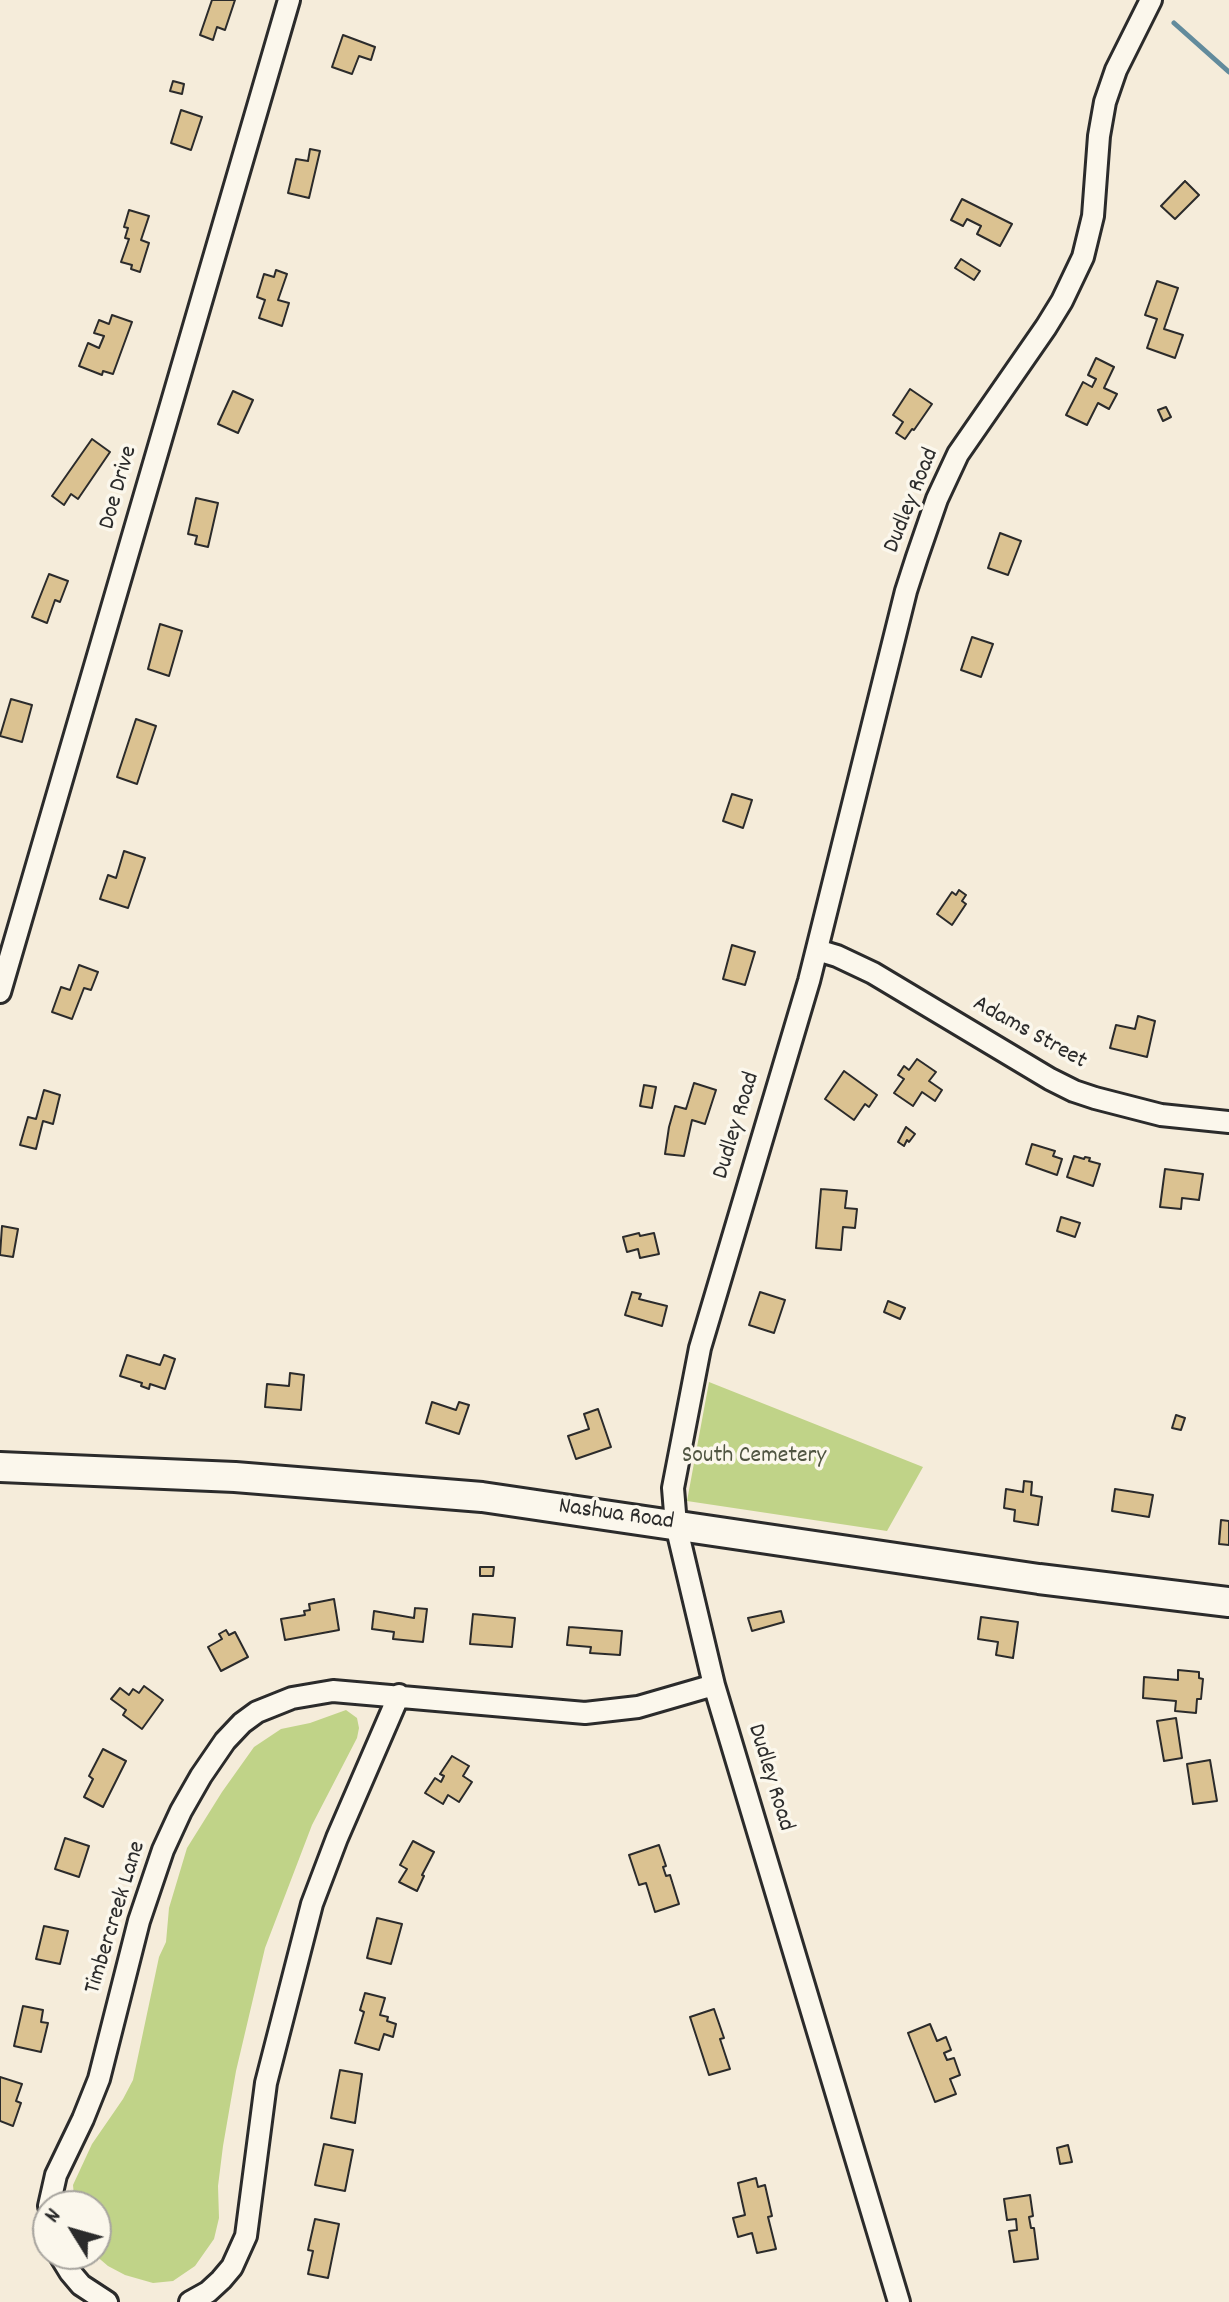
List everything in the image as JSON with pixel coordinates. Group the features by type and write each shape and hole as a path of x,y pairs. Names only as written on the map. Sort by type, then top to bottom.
{"main road":[{"name":"Nashua Road","path":"0,1467 219,1476 482,1497 1039,1579 1229,1602"}],"street":[{"name":"Doe Drive","path":"0,992 289,0"},
{"name":"Dudley Road","path":"899,2302 714,1685 676,1525 673,1504 675,1472 697,1361 817,950 906,591 937,499 958,454 1046,327 1083,257 1093,216 1099,136 1105,102 1116,70 1151,0"},
{"name":"Adams Street","path":"817,950 873,973 1074,1091 1161,1115 1229,1122"},
{"name":"Timbercreek Lane","path":"53,2190 56,2175 99,2079 139,1921 163,1850 187,1799 225,1741 242,1723 257,1712 292,1698 333,1691 594,1712 638,1707 714,1685"},
{"path":"190,2302 221,2280 232,2267 246,2236 266,2083 312,1904 399,1695"},
{"path":"69,2270 81,2285 107,2302"}],"green space":[{"name":"South Cemetery","path":"709,1382 923,1467 887,1531 687,1501"},
{"path":"346,1710 357,1718 359,1728 357,1738 312,1825 265,1948 236,2071 223,2146 218,2186 219,2218 214,2239 195,2266 173,2281 153,2283 125,2275 112,2268 112,2190 73,2190 73,2185 92,2144 133,2080 159,1957 166,1942 169,1908 187,1848 254,1747 281,1729"}],"building":[{"path":"212,0 235,0 225,30 217,27 213,40 200,35"},
{"path":"343,35 375,47 371,60 359,56 352,74 332,67"},
{"path":"173,81 184,84 182,94 170,91"},
{"path":"181,110 202,117 191,150 171,143"},
{"path":"310,149 320,151 309,198 288,193 296,159 308,161"},
{"path":"1185,181 1199,195 1175,219 1161,206"},
{"path":"962,199 1012,224 1000,246 977,234 981,226 967,219 963,226 951,220"},
{"path":"129,210 149,216 141,240 149,243 140,272 131,269 132,265 121,262 129,239 125,238 128,228 124,227"},
{"path":"961,259 980,271 974,280 955,268"},
{"path":"276,270 287,274 278,300 289,303 282,326 259,318 265,300 257,297 264,274 274,277"},
{"path":"1157,281 1178,288 1164,329 1183,335 1175,358 1147,348 1157,319 1145,315"},
{"path":"112,315 132,322 113,374 103,371 102,375 79,366 88,343 99,348 104,336 94,333 99,320 109,324"},
{"path":"1096,358 1114,367 1104,388 1117,394 1109,409 1098,403 1087,425 1066,415 1083,382 1092,387 1096,379 1088,375"},
{"path":"910,389 932,404 905,439 896,433 903,422 893,415"},
{"path":"233,391 253,400 238,433 218,424"},
{"path":"1166,407 1171,417 1163,421 1158,410"},
{"path":"92,439 110,452 78,499 71,494 64,505 52,496"},
{"path":"196,498 218,503 208,547 195,544 197,536 188,534"},
{"path":"1000,533 1021,541 1008,575 988,568"},
{"path":"49,574 68,581 60,602 55,600 47,623 32,617"},
{"path":"160,624 182,631 169,676 148,669"},
{"path":"972,637 993,644 981,677 961,670"},
{"path":"11,699 32,705 22,742 0,736"},
{"path":"136,719 156,726 137,784 117,777"},
{"path":"732,794 752,800 743,828 723,821"},
{"path":"124,851 145,858 128,908 100,899 108,875 116,878"},
{"path":"959,890 966,895 962,901 966,904 952,925 937,914 952,892 956,895"},
{"path":"732,945 755,952 745,985 723,979"},
{"path":"79,965 98,972 91,990 84,988 72,1019 52,1012 61,987 70,990"},
{"path":"1138,1016 1155,1021 1147,1057 1110,1048 1116,1025 1135,1029"},
{"path":"917,1059 936,1072 929,1081 942,1090 935,1101 922,1092 913,1106 894,1093 904,1079 898,1075 904,1066 909,1070"},
{"path":"844,1071 877,1095 869,1107 865,1104 854,1120 825,1099"},
{"path":"694,1083 716,1090 705,1124 692,1120 684,1156 665,1154 675,1106 686,1109"},
{"path":"644,1085 656,1087 652,1108 640,1106"},
{"path":"44,1090 60,1095 53,1124 43,1121 36,1149 20,1145 28,1117 36,1119"},
{"path":"906,1127 915,1134 904,1146 898,1142"},
{"path":"1032,1144 1055,1151 1053,1156 1062,1159 1057,1175 1026,1164"},
{"path":"1074,1156 1090,1158 1089,1161 1100,1164 1093,1186 1067,1177"},
{"path":"1165,1169 1203,1174 1199,1200 1182,1198 1181,1209 1160,1207"},
{"path":"821,1189 847,1191 845,1208 857,1209 855,1228 843,1227 841,1250 816,1248"},
{"path":"1061,1217 1080,1223 1075,1237 1057,1231"},
{"path":"2,1226 18,1229 13,1257 0,1255"},
{"path":"639,1233 640,1236 654,1233 659,1254 640,1258 638,1249 627,1252 623,1237"},
{"path":"632,1292 641,1294 639,1299 667,1306 662,1326 625,1315"},
{"path":"760,1292 785,1300 774,1333 749,1325"},
{"path":"888,1301 905,1308 900,1319 884,1312"},
{"path":"127,1355 160,1365 164,1355 175,1359 165,1389 150,1384 149,1389 141,1386 142,1383 120,1376"},
{"path":"290,1373 304,1375 301,1410 265,1407 267,1384 289,1386"},
{"path":"432,1402 456,1410 459,1402 469,1405 459,1434 426,1423"},
{"path":"598,1409 611,1447 576,1459 568,1436 589,1429 584,1414"},
{"path":"1176,1415 1185,1418 1181,1430 1172,1428"},
{"path":"1024,1481 1032,1482 1031,1495 1042,1497 1038,1525 1014,1521 1015,1510 1004,1508 1006,1489 1023,1492"},
{"path":"1115,1489 1153,1495 1149,1517 1112,1511"},
{"path":"1221,1520 1229,1521 1229,1545 1219,1544"},
{"path":"480,1567 494,1567 493,1576 480,1576"},
{"path":"334,1599 339,1630 285,1640 281,1619 305,1615 304,1611 310,1610 309,1604"},
{"path":"415,1608 427,1609 423,1642 393,1639 394,1632 372,1629 374,1611 414,1618"},
{"path":"781,1611 784,1622 752,1631 748,1618"},
{"path":"473,1614 515,1618 512,1647 470,1644"},
{"path":"981,1617 1018,1622 1013,1658 996,1655 998,1642 978,1639"},
{"path":"569,1627 622,1631 620,1655 590,1653 591,1647 567,1645"},
{"path":"226,1630 229,1635 235,1632 248,1657 221,1671 208,1647 222,1639 219,1634"},
{"path":"1178,1670 1199,1672 1199,1678 1203,1679 1196,1713 1175,1711 1176,1701 1143,1698 1144,1677 1178,1680"},
{"path":"144,1686 163,1700 142,1729 123,1715 126,1710 111,1699 120,1688 129,1695 133,1689 139,1693"},
{"path":"1176,1718 1182,1758 1164,1761 1157,1721"},
{"path":"103,1749 126,1761 103,1807 84,1797 93,1779 89,1776"},
{"path":"452,1756 469,1766 463,1776 472,1782 459,1802 448,1795 443,1804 425,1793 435,1778 441,1782 444,1776 440,1774"},
{"path":"1210,1760 1217,1801 1193,1804 1187,1764"},
{"path":"65,1838 89,1846 79,1877 55,1869"},
{"path":"413,1841 434,1852 417,1891 399,1882 407,1869 400,1865"},
{"path":"659,1845 666,1876 670,1875 679,1904 655,1912 646,1883 639,1885 629,1855"},
{"path":"377,1918 402,1924 391,1964 367,1958"},
{"path":"44,1926 68,1931 60,1964 36,1959"},
{"path":"365,1993 385,1998 380,2015 396,2024 393,2037 384,2034 379,2050 355,2043 364,2012 360,2010"},
{"path":"23,2006 43,2010 41,2022 48,2023 41,2052 14,2046"},
{"path":"714,2009 730,2069 709,2075 690,2017"},
{"path":"930,2024 937,2041 946,2037 951,2050 944,2053 947,2060 954,2058 960,2075 950,2079 956,2094 935,2102 908,2033"},
{"path":"340,2070 362,2074 355,2123 331,2118"},
{"path":"0,2077 22,2084 16,2101 21,2103 13,2126 0,2121"},
{"path":"324,2144 353,2150 345,2191 315,2185"},
{"path":"1068,2145 1072,2162 1060,2164 1057,2148"},
{"path":"756,2178 758,2187 765,2185 772,2216 768,2217 776,2249 757,2253 752,2233 738,2237 733,2218 745,2215 738,2183"},
{"path":"1030,2195 1033,2216 1029,2217 1031,2228 1034,2228 1038,2259 1014,2262 1009,2231 1017,2230 1016,2219 1007,2220 1004,2199"},
{"path":"315,2219 339,2224 328,2278 308,2274 313,2251 308,2250"}],"waterway":[{"path":"1174,23 1229,72"}]}
